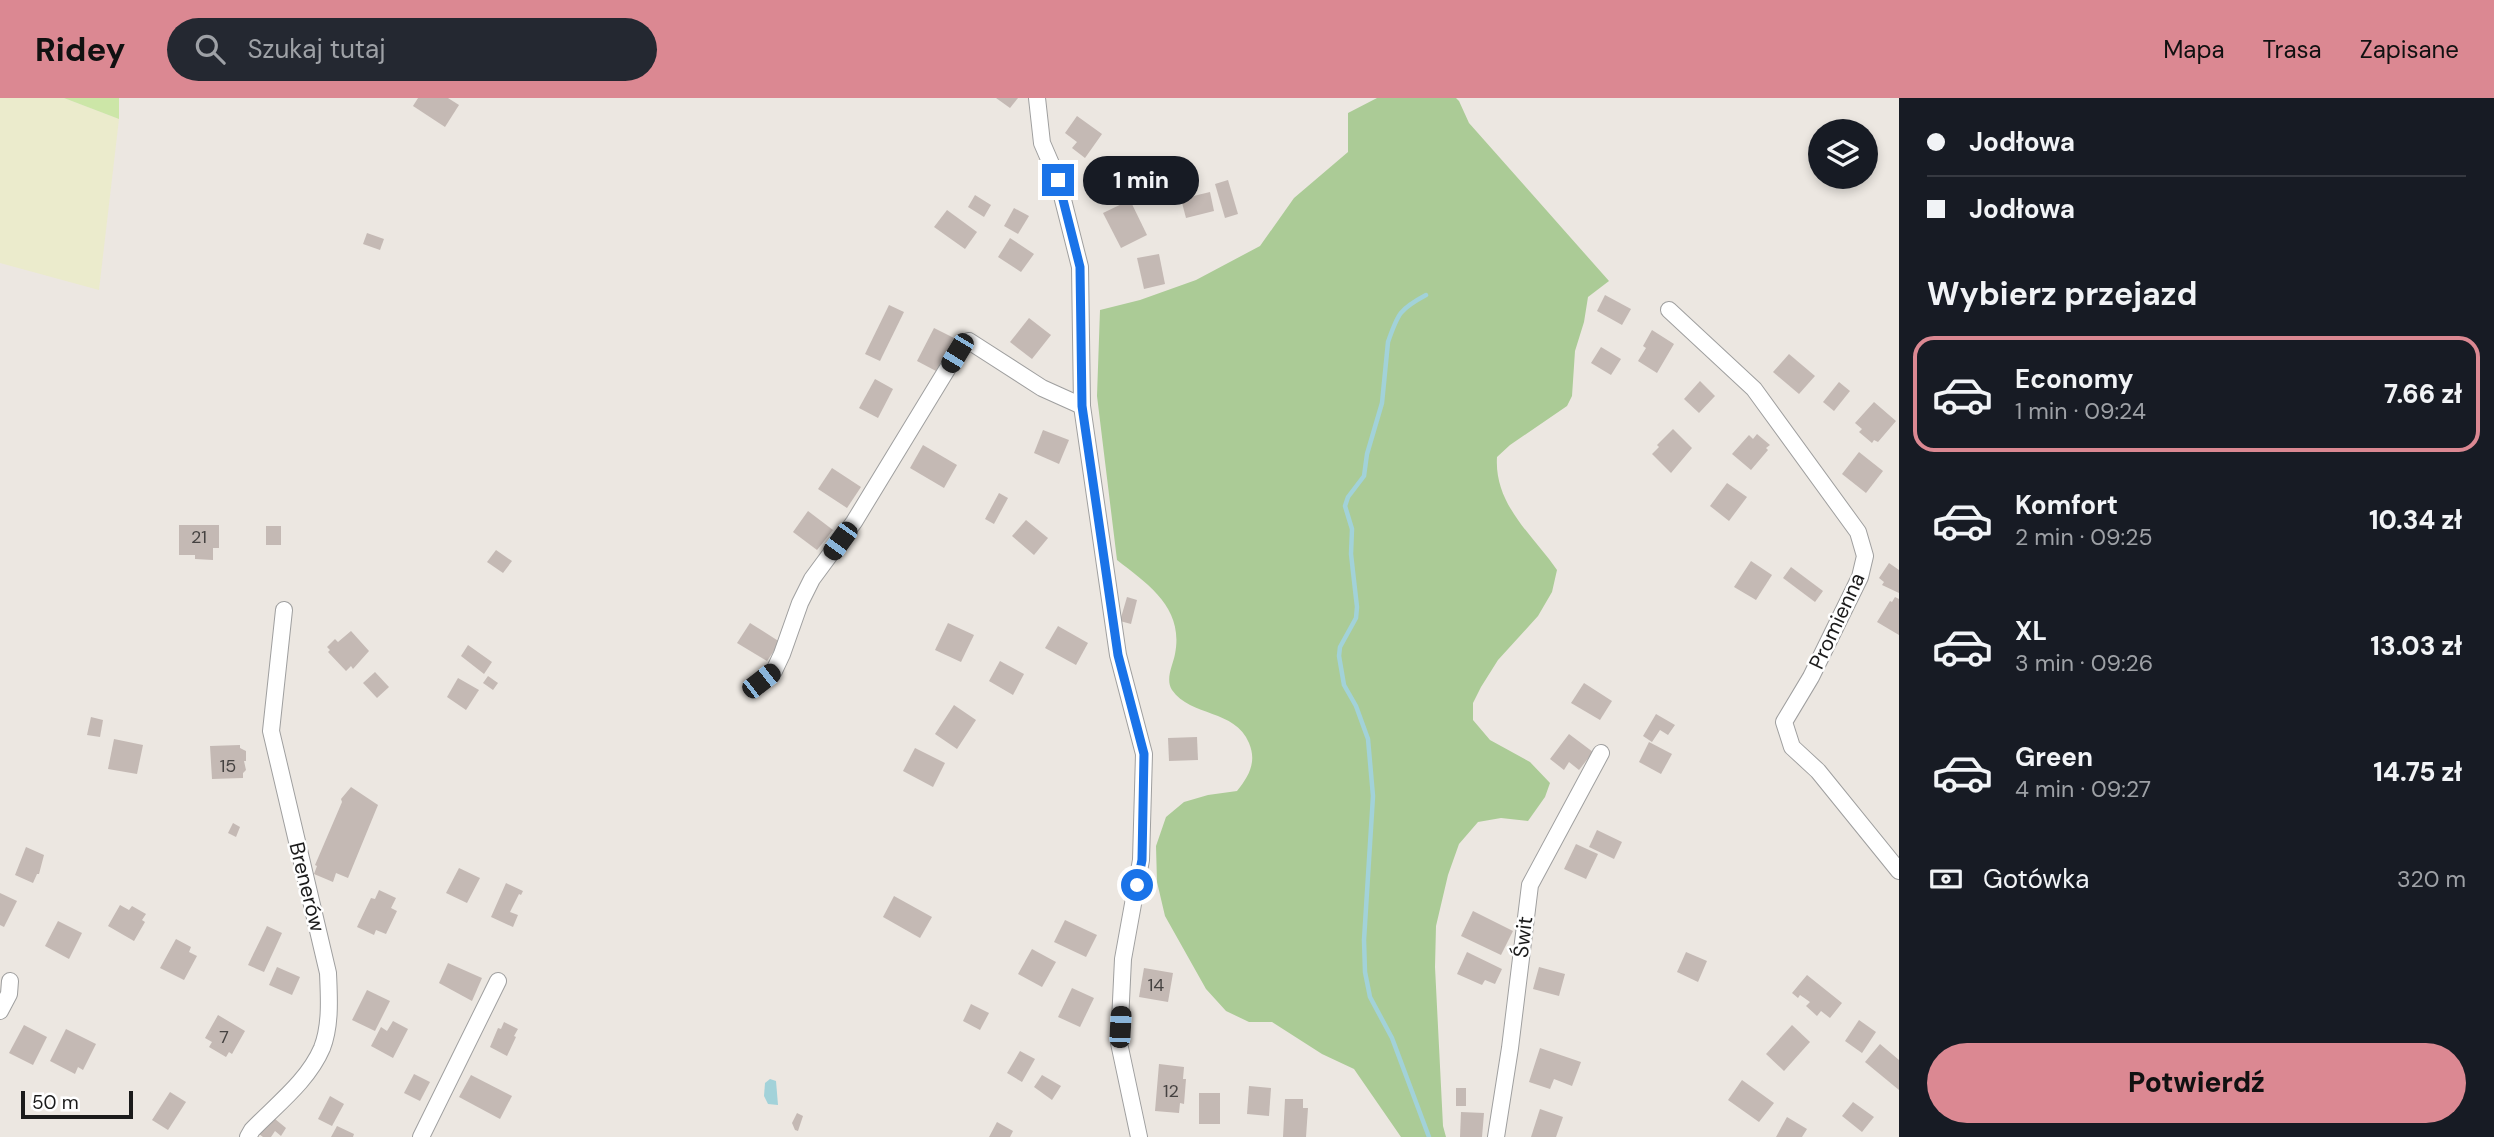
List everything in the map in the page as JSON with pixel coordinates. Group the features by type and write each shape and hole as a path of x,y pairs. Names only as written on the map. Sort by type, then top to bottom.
{"street":[{"path":"1037,98 1042,143 1058,180 1080,267 1082,406 1118,655 1144,754 1142,860 1123,959 1119,1043 1139,1137"},
{"name":"Promienna","path":"1670,310 1754,389 1858,532 1865,556 1860,577 1811,677 1784,722 1792,747 1818,771 1899,871"},
{"path":"761,681 774,671 812,579 854,522 957,353 969,341 1042,388 1082,406"},
{"name":"Brenerów","path":"248,1137 302,1079 322,1047 329,1012 328,973 271,731 284,610"},
{"name":"Świt","path":"1496,1137 1530,885 1601,753"},
{"path":"0,1011 9,994 10,981"},
{"path":"421,1137 498,981"}],"green space":[{"path":"0,98 64,98 119,119 99,290 0,263"},
{"path":"64,98 119,98 119,119"},
{"path":"1377,98 1456,98 1469,123 1609,281 1588,297 1575,351 1572,396 1567,406 1497,457 1498,474 1508,505 1557,570 1552,592 1538,616 1498,660 1481,687 1473,703 1473,720 1490,740 1530,762 1550,783 1545,797 1528,821 1501,818 1478,822 1459,844 1448,875 1436,926 1435,967 1443,1126 1446,1137 1401,1137 1354,1069 1322,1054 1272,1022 1249,1022 1226,1011 1206,989 1165,916 1157,882 1156,846 1166,817 1184,802 1237,791 1248,774 1252,756 1249,743 1234,724 1190,705 1180,699 1170,686 1169,677 1176,638 1169,611 1152,589 1117,560 1097,396 1100,310 1140,300 1196,280 1260,246 1294,198 1348,152 1348,113"}],"water":[{"path":"770,1079 776,1081 778,1105 768,1104 764,1096 765,1083"}],"building":[{"path":"418,98 448,98 459,105 445,127 413,106"},
{"path":"996,98 1018,98 1010,108"},
{"path":"1077,116 1102,134 1085,158 1072,148 1077,142 1065,133"},
{"path":"1228,180 1238,214 1225,218 1215,184"},
{"path":"1210,192 1214,211 1186,218 1181,199"},
{"path":"975,195 991,205 984,217 968,207"},
{"path":"1130,200 1147,235 1121,248 1103,213"},
{"path":"1014,208 1029,216 1018,234 1004,226"},
{"path":"947,210 977,232 965,249 934,227"},
{"path":"367,233 384,239 380,250 363,244"},
{"path":"1010,238 1034,254 1021,272 998,257"},
{"path":"1159,254 1165,284 1144,289 1137,258"},
{"path":"1605,295 1631,309 1622,325 1597,311"},
{"path":"889,305 904,312 880,361 865,354"},
{"path":"1029,318 1051,335 1032,359 1010,342"},
{"path":"934,328 954,338 936,371 917,361"},
{"path":"1652,330 1674,344 1657,373 1638,361"},
{"path":"1601,347 1621,359 1611,375 1591,363"},
{"path":"1789,354 1815,376 1799,394 1773,372"},
{"path":"875,379 893,389 878,418 859,408"},
{"path":"1700,381 1715,396 1699,413 1684,399"},
{"path":"1839,382 1850,391 1834,411 1823,402"},
{"path":"1874,402 1896,421 1878,442 1874,440 1872,443 1859,432 1862,429 1855,423"},
{"path":"1673,429 1692,448 1671,473 1652,454"},
{"path":"1043,430 1069,440 1059,464 1034,453"},
{"path":"1757,434 1770,445 1751,470 1732,454 1749,435 1753,439"},
{"path":"923,445 957,465 944,488 910,468"},
{"path":"1859,452 1883,471 1866,493 1842,474"},
{"path":"832,468 861,487 847,508 818,489"},
{"path":"1727,483 1747,497 1729,521 1710,506"},
{"path":"999,493 1008,498 994,524 985,519"},
{"path":"808,511 833,530 817,550 793,532"},
{"path":"1026,520 1048,538 1034,555 1012,536"},
{"path":"179,525 219,525 219,548 213,548 213,560 195,559 195,555 179,555"},
{"path":"266,526 281,526 281,545 266,545"},
{"path":"496,550 512,561 503,573 487,562"},
{"path":"1751,561 1772,575 1756,600 1734,587"},
{"path":"1889,563 1899,570 1899,593 1882,585 1884,582 1879,578"},
{"path":"1791,567 1823,591 1815,602 1783,578"},
{"path":"1127,597 1137,600 1131,624 1120,621"},
{"path":"1895,597 1899,599 1899,635 1877,622"},
{"path":"750,623 780,642 767,661 737,643"},
{"path":"948,623 974,635 961,662 935,650"},
{"path":"1058,626 1088,643 1076,665 1045,648"},
{"path":"351,631 369,651 353,669 351,666 346,671 328,652 330,650 327,647 335,639 338,642"},
{"path":"468,645 492,662 484,674 461,656"},
{"path":"1000,661 1024,674 1013,695 989,681"},
{"path":"375,672 389,687 377,698 363,683"},
{"path":"488,676 498,683 493,690 483,683"},
{"path":"458,678 479,690 466,710 447,697"},
{"path":"1584,683 1612,701 1600,720 1571,703"},
{"path":"954,705 976,720 957,749 935,734"},
{"path":"1656,714 1675,725 1668,735 1660,730 1652,742 1643,736"},
{"path":"91,717 103,720 100,737 87,735"},
{"path":"1569,734 1593,752 1579,770 1569,762 1564,770 1550,759"},
{"path":"1197,737 1198,760 1169,761 1168,738"},
{"path":"114,739 143,745 137,774 108,769"},
{"path":"1649,742 1672,754 1661,774 1639,762"},
{"path":"240,745 240,748 246,751 243,778 212,779 210,746"},
{"path":"915,748 945,763 933,787 903,771"},
{"path":"351,787 378,805 348,878 336,873 333,882 314,874 315,865 341,799"},
{"path":"233,823 240,827 236,837 228,833"},
{"path":"1597,830 1622,842 1614,859 1589,847"},
{"path":"1576,844 1598,854 1586,879 1564,869"},
{"path":"26,847 44,855 39,874 33,883 15,875"},
{"path":"459,868 480,878 467,903 446,893"},
{"path":"506,883 523,891 510,912 518,915 513,927 491,917"},
{"path":"379,890 396,898 391,908 397,911 386,934 376,930 374,935 357,927 371,898 375,899"},
{"path":"0,893 17,901 4,927 0,925"},
{"path":"894,896 932,917 920,938 883,917"},
{"path":"120,905 129,910 132,906 146,914 142,920 145,922 134,941 108,926"},
{"path":"1473,911 1513,931 1501,955 1461,936"},
{"path":"1065,920 1097,935 1086,957 1054,942"},
{"path":"58,921 82,933 69,959 45,946"},
{"path":"267,926 282,933 264,972 248,965"},
{"path":"176,939 191,947 189,952 197,956 184,980 160,968"},
{"path":"1032,949 1056,962 1042,987 1018,974"},
{"path":"1467,952 1502,969 1495,984 1485,980 1482,985 1457,974"},
{"path":"1686,952 1707,961 1698,982 1677,972"},
{"path":"448,963 482,978 472,1001 439,983"},
{"path":"277,967 300,977 292,995 269,985"},
{"path":"1539,967 1565,974 1559,996 1533,989"},
{"path":"1144,968 1173,973 1168,1002 1139,997"},
{"path":"1807,975 1842,1003 1830,1018 1821,1011 1817,1016 1806,1006 1810,1002 1792,993"},
{"path":"1072,988 1094,998 1080,1027 1058,1017"},
{"path":"367,990 390,1001 375,1031 352,1020"},
{"path":"971,1004 989,1013 980,1030 963,1021"},
{"path":"218,1015 245,1031 232,1054 229,1052 226,1057 209,1047 212,1042 205,1038"},
{"path":"1859,1020 1876,1032 1862,1053 1845,1041"},
{"path":"393,1021 408,1029 393,1058 371,1046 381,1027 387,1031"},
{"path":"504,1022 518,1029 507,1056 490,1047 498,1028 501,1029"},
{"path":"24,1025 47,1037 33,1065 9,1053"},
{"path":"1792,1025 1810,1042 1784,1071 1766,1054"},
{"path":"66,1029 96,1044 83,1070 78,1067 75,1074 50,1061"},
{"path":"1880,1044 1899,1060 1899,1090 1865,1062"},
{"path":"1540,1048 1581,1062 1572,1086 1554,1079 1550,1089 1529,1082"},
{"path":"1020,1051 1035,1059 1022,1082 1007,1073"},
{"path":"1159,1064 1184,1067 1184,1104 1180,1103 1179,1113 1155,1111"},
{"path":"414,1074 430,1082 420,1101 404,1093"},
{"path":"471,1075 512,1096 500,1119 459,1097"},
{"path":"1042,1075 1061,1086 1052,1100 1034,1087"},
{"path":"1742,1080 1774,1103 1759,1122 1728,1100"},
{"path":"1249,1086 1271,1088 1269,1116 1247,1114"},
{"path":"1456,1088 1466,1088 1466,1106 1456,1106"},
{"path":"170,1092 186,1102 168,1130 152,1120"},
{"path":"1199,1093 1220,1093 1220,1124 1199,1124"},
{"path":"330,1096 344,1104 332,1126 318,1119"},
{"path":"1285,1099 1303,1099 1303,1108 1308,1108 1306,1137 1283,1137"},
{"path":"1853,1102 1874,1117 1862,1132 1842,1116"},
{"path":"1540,1109 1563,1117 1556,1137 1531,1137"},
{"path":"1461,1112 1484,1113 1482,1137 1460,1137"},
{"path":"797,1113 803,1116 798,1131 792,1123"},
{"path":"269,1114 286,1128 281,1136 275,1131 271,1137 263,1137 255,1131"},
{"path":"1787,1117 1807,1129 1802,1137 1776,1137"},
{"path":"997,1122 1013,1131 1010,1137 989,1137"},
{"path":"337,1126 354,1134 353,1137 331,1137"}],"waterway":[{"path":"1426,295 1401,313 1391,332 1382,403 1367,454 1364,476 1348,497 1345,506 1352,529 1351,554 1357,607 1356,618 1340,647 1339,656 1344,685 1356,706 1368,739 1373,796 1364,940 1365,972 1370,997 1392,1038 1429,1137"}],"route":[{"path":"1058,180 1080,267 1082,406 1118,655 1144,754 1142,860 1137,885"}]}
